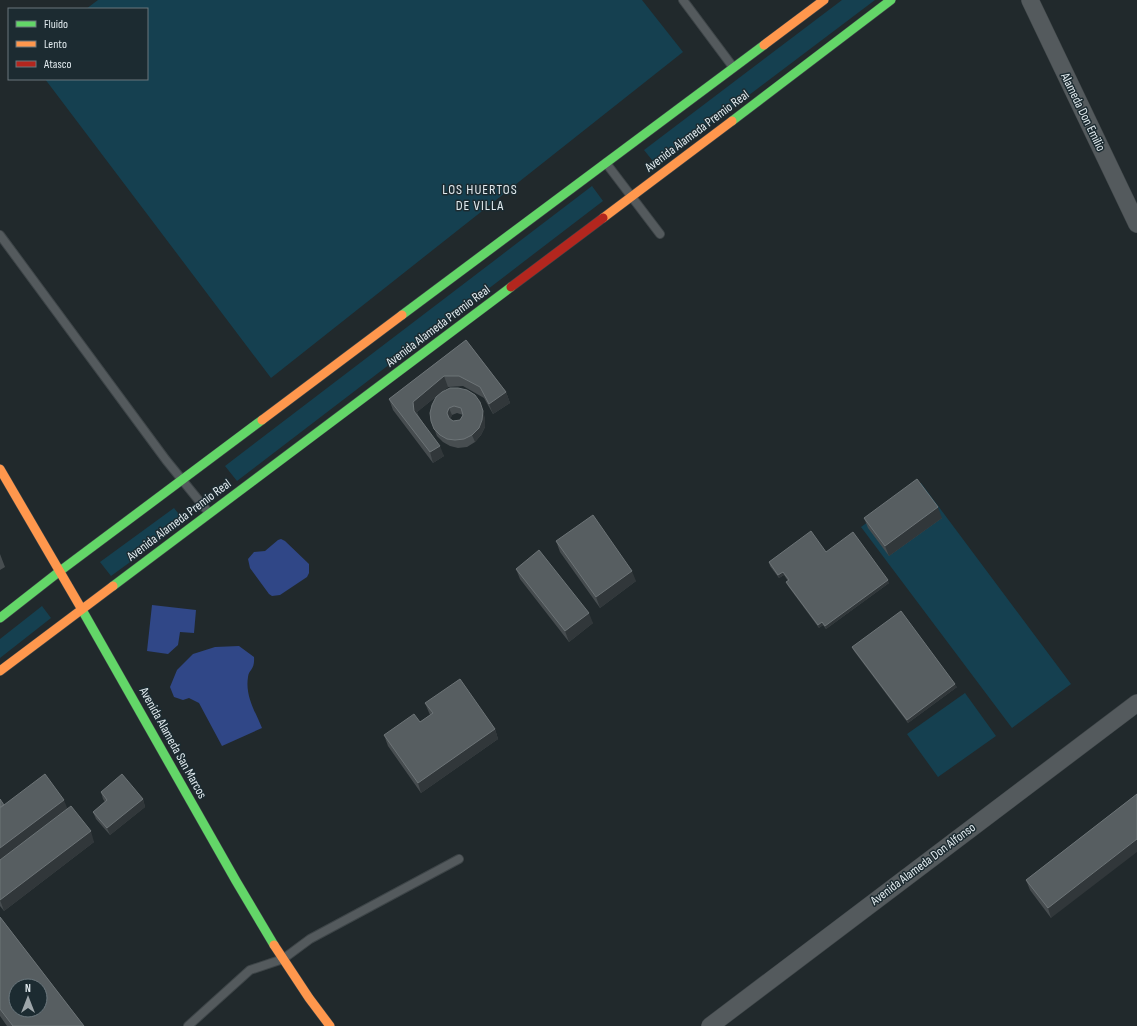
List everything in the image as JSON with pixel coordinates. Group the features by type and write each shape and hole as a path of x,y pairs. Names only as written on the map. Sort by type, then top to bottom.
{"street":[{"path":"0,618 60,571 824,0"},
{"name":"Avenida Alameda Premio Real","path":"0,671 83,610 891,0"},
{"name":"Alameda Don Emilio","path":"1030,0 1137,224"},
{"name":"Avenida Alameda San Marcos","path":"0,469 83,610 267,936 305,994 330,1026"},
{"name":"Avenida Alameda Don Alfonso","path":"710,1026 1137,703"}],"lane":[{"path":"683,0 733,68"},
{"path":"606,163 660,234"},
{"path":"0,235 166,460 209,514"},
{"path":"188,1026 250,970 282,959 310,939 459,859"}],"shaded area":[{"path":"98,0 642,0 683,52 271,378 46,80 148,80 148,8 87,8"},
{"path":"842,0 875,0 656,165 644,150"},
{"path":"592,186 603,201 237,481 225,466"},
{"path":"921,483 1071,684 1012,728 861,527"},
{"path":"174,508 185,522 111,576 100,562"},
{"path":"42,606 51,618 0,658 0,639"},
{"path":"965,693 996,736 938,777 907,734"}],"water":[{"path":"281,539 309,564 309,573 307,577 280,595 272,596 250,568 248,559 254,552 265,551"},
{"path":"152,605 196,610 194,633 180,632 178,645 168,654 147,651"},
{"path":"239,646 254,657 254,664 248,677 247,684 251,703 262,728 222,746 199,703 189,698 183,700 174,697 170,687 177,670 193,654 215,647"}],"building":[{"path":"466,340 506,392 489,404 480,387 459,376 444,376 413,402 414,411 440,446 430,452 389,399"},
{"path":"450,388 467,390 475,395 480,402 483,411 482,420 479,428 472,435 464,439 447,439 434,429 430,413 436,397","holes":["454,406 461,408 463,415 460,420 453,421 449,418 447,413 449,408"]},
{"path":"917,479 938,507 885,546 864,518"},
{"path":"593,515 632,571 596,597 556,541"},
{"path":"811,531 826,552 853,532 888,580 825,626 822,622 818,625 786,582 789,580 783,572 778,575 769,562"},
{"path":"539,550 589,613 565,631 516,569"},
{"path":"901,611 955,684 907,720 852,647"},
{"path":"460,679 495,729 418,783 384,735 414,714 420,722 433,713 425,703"},
{"path":"45,774 64,800 0,848 0,808"},
{"path":"122,774 143,799 107,828 93,812 107,800 101,792"},
{"path":"1137,794 1137,839 1048,908 1026,880"},
{"path":"0,799 4,805 0,807"},
{"path":"71,806 91,831 0,900 0,860"},
{"path":"0,917 47,978 8,978 8,1018 48,1018 48,979 84,1026 13,1026 0,1009"}],"traffic: fast":[{"path":"732,121 891,0"},
{"path":"402,315 764,45"},
{"path":"113,586 511,287"},
{"path":"0,618 60,571 262,420"},
{"path":"81,608 274,945"}],"traffic: slow":[{"path":"764,45 824,0"},
{"path":"603,218 732,121"},
{"path":"262,420 402,315"},
{"path":"0,469 81,608"},
{"path":"0,671 113,586"},
{"path":"274,945 309,998 330,1026"}],"traffic: jam":[{"path":"511,287 603,218"}],"district":[{"name":"LOS HUERTOS DE VILLA","path":"480,198"}]}
